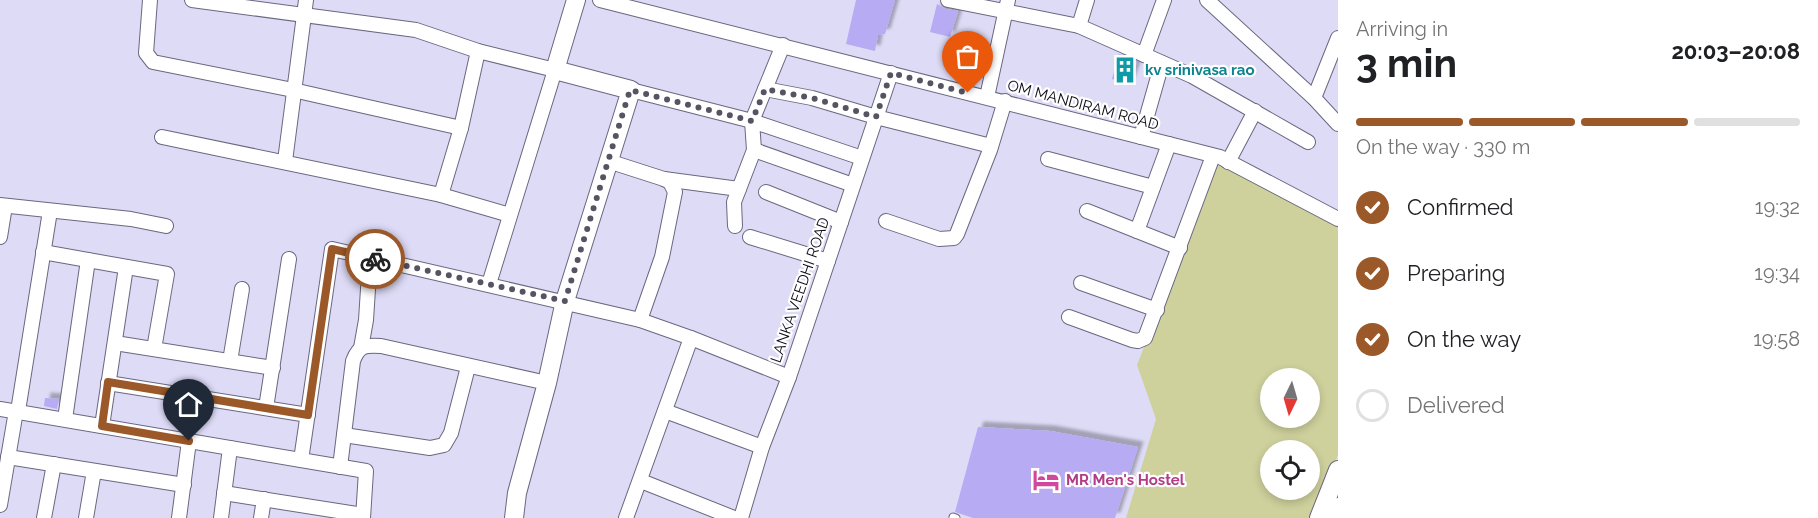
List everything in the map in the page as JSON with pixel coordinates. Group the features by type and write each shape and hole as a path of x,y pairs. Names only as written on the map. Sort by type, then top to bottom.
{"street":[{"path":"150,0 146,53 148,59 153,62 293,90 461,128"},
{"path":"192,0 416,30 478,51 752,121 862,158"},
{"path":"285,161 306,0"},
{"path":"489,285 576,0"},
{"name":"OM MANDIRAM ROAD","path":"600,0 1213,156 1338,219"},
{"path":"948,0 1006,6 1079,26 1192,76 1308,142"},
{"path":"1079,26 1087,0"},
{"path":"1144,55 1164,0"},
{"path":"1207,0 1314,98 1338,124"},
{"path":"987,98 1006,6"},
{"path":"1314,98 1338,38"},
{"path":"735,226 734,202 754,150 752,121 783,45"},
{"path":"441,195 461,128 478,51"},
{"path":"1141,137 1162,63"},
{"name":"LANKA VEEDHI ROAD","path":"741,518 762,447 789,377 891,73"},
{"path":"765,89 812,98 991,146"},
{"path":"514,518 517,493 547,383 565,301 630,90"},
{"path":"886,221 939,238 954,238 991,146 1005,102"},
{"path":"1228,162 1255,111"},
{"path":"162,137 441,195 510,215"},
{"path":"1137,231 1169,144"},
{"path":"754,150 853,185"},
{"path":"1069,316 1138,341 1145,338 1213,156"},
{"path":"1048,159 1153,187"},
{"path":"608,161 664,179 739,189"},
{"path":"640,320 662,256 675,196 674,187 664,179"},
{"path":"766,192 841,222"},
{"path":"0,237 3,205 131,219 166,226"},
{"path":"0,505 50,211"},
{"path":"1088,211 1180,248"},
{"path":"750,237 828,261"},
{"path":"302,460 332,249 640,320 789,377"},
{"path":"43,252 167,274 154,349"},
{"path":"361,348 366,320 370,258"},
{"path":"65,419 87,260"},
{"path":"266,408 289,260"},
{"path":"102,426 126,267"},
{"path":"1081,283 1157,310"},
{"path":"230,362 242,289"},
{"path":"626,518 691,338"},
{"path":"115,343 273,368"},
{"path":"340,467 353,361 357,351 361,348 381,346 547,383"},
{"path":"344,435 430,448 444,445 451,434 468,367"},
{"path":"108,382 308,415"},
{"path":"0,408 366,471 363,517 304,512 264,499 224,493"},
{"path":"665,411 762,447"},
{"path":"179,518 189,441"},
{"path":"220,518 230,448"},
{"path":"8,457 184,485"},
{"path":"44,518 54,465"},
{"path":"1319,518 1338,470"},
{"path":"86,518 94,471"},
{"path":"641,481 734,518"},
{"path":"261,518 264,499"},
{"path":"1333,518 1338,507"}],"green space":[{"path":"1216,162 1338,226 1338,455 1320,497 1320,440 1260,440 1260,500 1319,500 1311,518 1126,518 1156,419 1137,365"}],"building":[{"path":"856,0 895,0 885,34 878,35 875,51 846,44"},
{"path":"937,4 946,9 958,11 950,37 930,32"},
{"name":"kv srinivasa rao","path":"1119,54 1137,62 1129,84 1112,79"},
{"path":"45,398 59,399 57,409 44,406"},
{"name":"MR Men's Hostel","path":"978,427 1050,431 1138,447 1115,518 973,518 955,512"}],"way so far":[{"path":"375,259 565,301 630,90 752,121 765,89 812,98 876,117 891,73 968,93"}],"place":[{"name":"kv srinivasa rao","path":"1125,70"},
{"name":"MR Men's Hostel","path":"1046,480"}],"route":[{"path":"189,441 102,426 108,382 308,415 332,249 375,259"}]}
